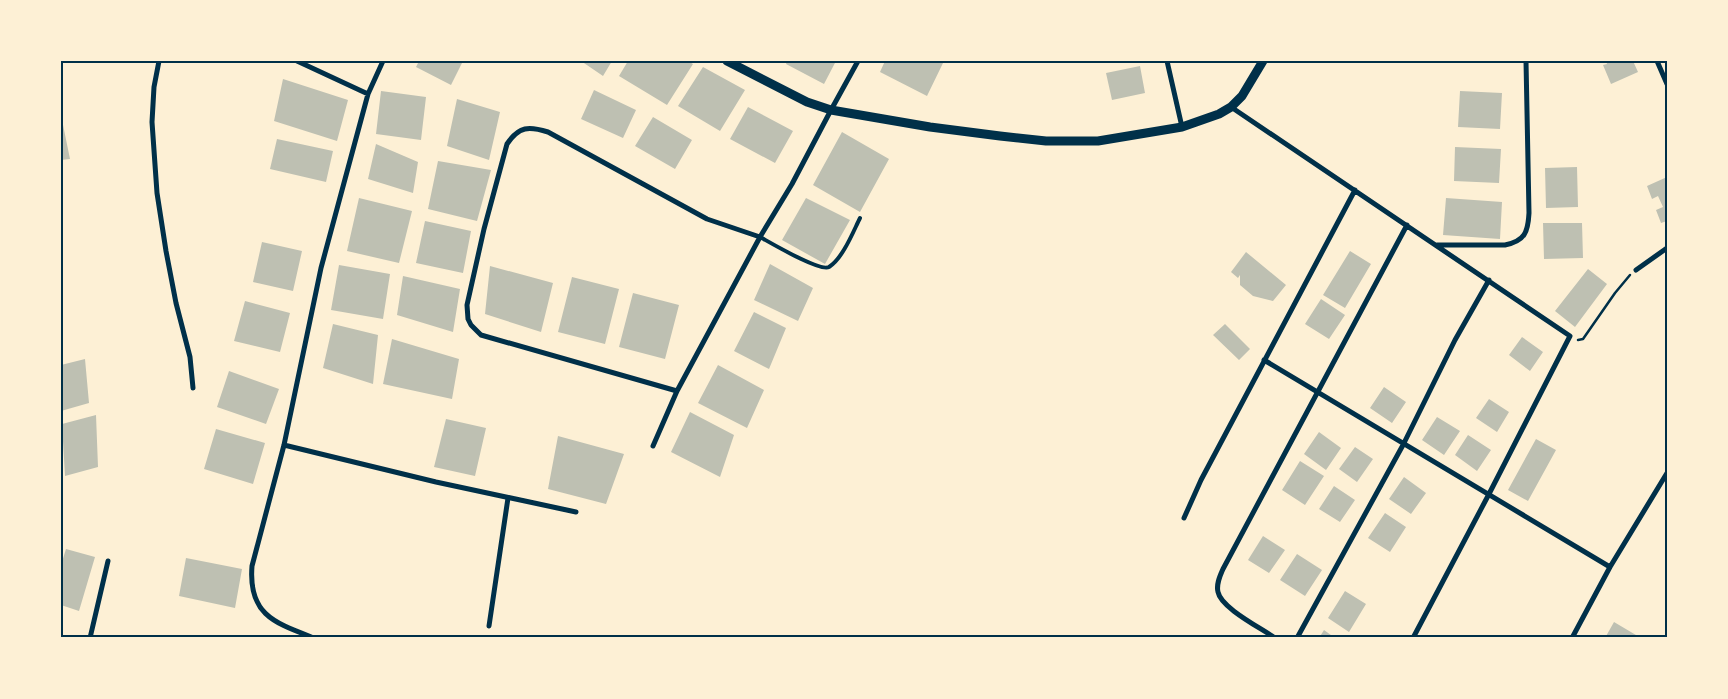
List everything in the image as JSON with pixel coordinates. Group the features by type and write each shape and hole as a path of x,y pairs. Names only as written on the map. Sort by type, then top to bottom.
{"street":[{"path":"159,61 154,87 152,122 157,193 171,277 190,357 193,388"},
{"path":"297,61 368,94"},
{"path":"314,638 271,619 258,603 253,593 251,582 254,555 284,445 321,268 368,94 383,61"},
{"path":"727,61 807,102 830,110 930,127 1046,141 1098,141 1182,127 1219,114 1231,107 1242,96 1262,61"},
{"path":"652,446 677,391 858,61"},
{"path":"1167,61 1182,127"},
{"path":"1437,245 1505,245 1515,243 1525,234 1529,213 1526,61"},
{"path":"1657,61 1667,84"},
{"path":"1231,107 1570,336 1412,638"},
{"path":"677,391 481,335 471,325 467,312 471,282 507,144 512,136 525,128 535,128 548,132 707,218 760,237"},
{"path":"1184,518 1201,480 1354,190"},
{"path":"1275,638 1227,606 1220,598 1217,590 1219,580 1223,569 1317,391 1348,338 1407,225"},
{"path":"1636,270 1667,248"},
{"path":"1297,638 1403,445 1455,340 1489,280"},
{"path":"1264,360 1403,445 1489,494 1551,534 1610,567"},
{"path":"284,445 436,482 576,512"},
{"path":"1572,638 1610,567 1667,473"},
{"path":"489,626 508,498"},
{"path":"90,638 108,561"}],"lane":[{"path":"760,237 812,265 824,269 837,259 860,218"}],"path":[{"path":"1570,336 1578,340 1583,339 1615,292 1636,270"}],"building":[{"path":"419,61 463,61 451,85 416,67"},
{"path":"581,61 612,61 603,76"},
{"path":"628,61 688,61 693,64 667,105 619,76"},
{"path":"787,61 836,61 824,84 786,64"},
{"path":"885,61 941,61 943,63 927,96 880,72"},
{"path":"1606,61 1633,61 1638,72 1611,84 1603,65 1607,64"},
{"path":"1140,66 1145,93 1112,100 1106,73"},
{"path":"703,67 745,90 720,131 678,106"},
{"path":"283,79 348,100 337,141 274,121"},
{"path":"594,90 636,110 623,138 581,119"},
{"path":"381,91 426,97 421,140 376,134"},
{"path":"1460,91 1502,93 1500,129 1458,127"},
{"path":"457,99 500,112 489,160 447,146"},
{"path":"748,107 793,131 775,163 730,139"},
{"path":"61,115 70,159 61,160"},
{"path":"653,117 692,140 675,169 635,146"},
{"path":"842,132 889,159 860,212 813,185"},
{"path":"277,139 333,151 326,182 270,169"},
{"path":"376,144 418,162 413,193 368,179"},
{"path":"1455,147 1501,149 1499,183 1454,181"},
{"path":"438,161 491,170 477,221 428,209"},
{"path":"1577,167 1578,207 1546,208 1545,168"},
{"path":"1667,177 1667,221 1661,223 1656,210 1663,207 1658,196 1652,199 1647,186"},
{"path":"359,198 412,211 399,263 347,251"},
{"path":"806,198 850,220 825,264 782,240"},
{"path":"1446,198 1502,202 1500,239 1443,235"},
{"path":"425,221 471,231 463,273 416,263"},
{"path":"1543,223 1582,223 1583,258 1544,259"},
{"path":"262,242 302,251 293,291 253,282"},
{"path":"1350,251 1371,264 1345,308 1323,295"},
{"path":"1246,252 1286,285 1273,301 1253,296 1240,285 1240,275 1238,278 1231,272"},
{"path":"770,264 813,288 798,321 754,300"},
{"path":"339,265 390,274 383,319 331,310"},
{"path":"490,266 553,283 541,332 485,314"},
{"path":"1588,269 1607,284 1575,327 1555,311"},
{"path":"403,276 460,289 453,332 397,315"},
{"path":"572,277 619,289 605,344 558,332"},
{"path":"633,293 679,305 665,359 619,347"},
{"path":"1321,299 1345,315 1329,339 1305,324"},
{"path":"245,301 290,313 280,352 234,341"},
{"path":"754,312 786,328 769,369 734,351"},
{"path":"333,324 378,335 373,384 323,368"},
{"path":"1225,324 1250,349 1239,360 1213,335"},
{"path":"1522,337 1543,352 1530,371 1509,355"},
{"path":"392,339 459,359 452,399 383,384"},
{"path":"85,359 89,403 61,411 61,365"},
{"path":"718,365 764,390 747,428 698,403"},
{"path":"229,371 279,389 266,424 217,407"},
{"path":"1384,387 1406,402 1392,423 1370,408"},
{"path":"1489,399 1509,412 1497,432 1476,418"},
{"path":"690,412 734,435 720,477 671,452"},
{"path":"96,415 98,467 65,476 62,424"},
{"path":"1437,417 1460,431 1444,455 1422,440"},
{"path":"446,419 486,428 475,476 434,467"},
{"path":"216,429 265,443 253,484 204,469"},
{"path":"1319,432 1341,448 1326,470 1304,454"},
{"path":"1468,435 1491,450 1477,471 1455,455"},
{"path":"558,436 624,454 606,504 548,489"},
{"path":"1536,439 1556,450 1528,501 1508,490"},
{"path":"1355,447 1373,459 1357,482 1339,469"},
{"path":"1300,461 1324,476 1305,505 1282,490"},
{"path":"1404,477 1426,493 1411,514 1389,499"},
{"path":"1334,486 1355,500 1340,522 1319,509"},
{"path":"1385,513 1406,527 1390,552 1368,538"},
{"path":"1263,536 1285,550 1269,573 1248,560"},
{"path":"66,549 95,557 79,611 61,605 61,565"},
{"path":"1297,554 1322,570 1305,596 1280,580"},
{"path":"186,558 242,569 235,608 179,596"},
{"path":"1345,591 1366,604 1349,632 1328,618"},
{"path":"1614,622 1641,638 1605,638"},
{"path":"1324,630 1335,638 1319,638"}]}
